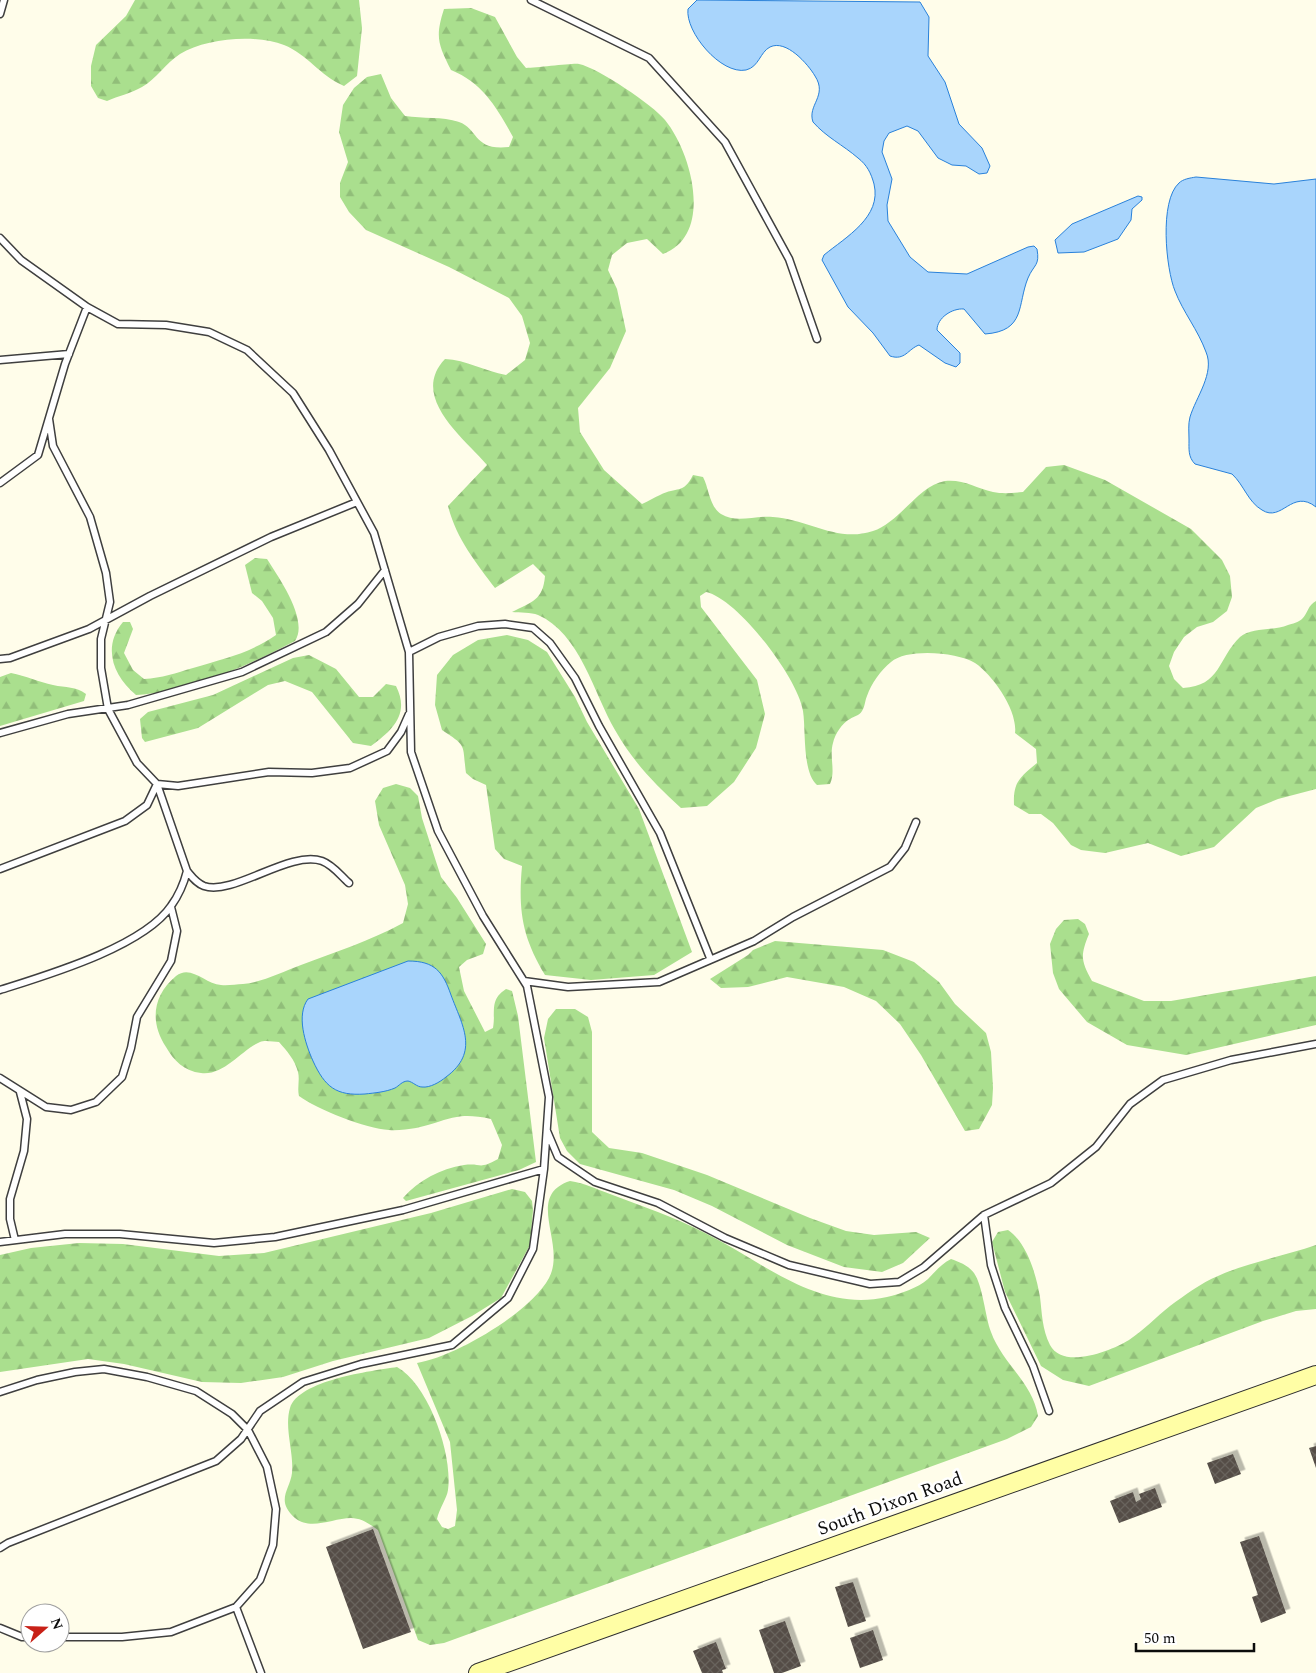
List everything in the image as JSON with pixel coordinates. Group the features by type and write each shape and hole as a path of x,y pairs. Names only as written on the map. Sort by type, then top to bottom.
{"main road":[{"name":"South Dixon Road","path":"478,1673 1316,1375"}],"lane":[{"path":"0,14 4,0"},
{"path":"531,0 649,58 725,142 789,259 817,339"},
{"path":"0,238 20,260 87,307 118,324 166,325 209,332 247,350 293,393 329,450 374,533 409,652 411,752 438,831 483,916 527,986 549,1097 544,1169 533,1249 508,1298 452,1345 361,1364 303,1382 260,1411 241,1439 216,1461 8,1543 0,1548"},
{"path":"0,483 38,454 69,354 87,307"},
{"path":"0,360 69,354"},
{"path":"48,419 53,446 90,517 106,573 110,602 101,638 101,668 108,709 137,763 157,784 187,871 196,882 206,887 222,887 301,861 322,861 349,883"},
{"path":"0,659 19,655 89,629 150,596 271,537 358,502"},
{"path":"0,733 68,714 108,709 190,689 242,672 326,632 358,604 384,570"},
{"path":"409,652 439,637 470,628 505,624 533,628 550,643 575,678 599,726 660,833 710,958"},
{"path":"157,784 178,786 269,772 312,773 350,768 387,751 401,732 410,712"},
{"path":"0,869 125,822 147,805 157,784"},
{"path":"524,981 568,986 659,982 710,958 754,941 792,917 890,867 905,848 916,822"},
{"path":"0,990 63,970 141,934 170,907 183,884 187,871"},
{"path":"0,1078 46,1107 71,1110 96,1102 122,1077 131,1048 137,1017 172,961 177,932 170,907"},
{"path":"547,1130 558,1157 595,1182 658,1203 725,1238 789,1266 870,1284 899,1282 924,1267 984,1215 1052,1184 1096,1147 1130,1104 1163,1080 1231,1060 1316,1044"},
{"path":"15,1240 10,1219 10,1199 24,1151 27,1119 20,1092"},
{"path":"0,1242 66,1234 120,1234 214,1243 275,1237 403,1210 544,1169"},
{"path":"984,1215 991,1265 1005,1308 1032,1366 1049,1411"},
{"path":"0,1392 37,1380 104,1369 147,1377 196,1391 232,1414 248,1430 267,1467 276,1509 274,1545 260,1580 236,1607 171,1632 122,1637 70,1637"},
{"path":"236,1607 260,1673"},
{"path":"0,1628 20,1636"}],"green space":[{"path":"135,0 359,0 362,28 357,76 344,86 327,76 300,54 284,45 260,40 231,39 203,44 180,54 147,84 134,91 107,101 98,98 91,86 91,66 96,45 126,16"},
{"path":"471,8 495,17 517,57 526,68 579,64 599,72 638,97 659,113 675,134 690,172 693,212 689,230 679,244 663,254 647,239 627,243 612,255 608,270 617,289 626,331 610,368 578,408 580,432 604,470 642,504 666,492 683,488 693,475 703,477 717,511 727,517 740,519 773,517 847,534 860,534 882,527 926,489 945,481 964,483 997,493 1023,492 1046,467 1064,465 1105,480 1191,529 1222,560 1230,576 1232,597 1227,611 1213,622 1197,627 1184,637 1174,652 1169,666 1174,679 1183,688 1195,686 1212,677 1240,637 1257,630 1282,627 1297,622 1302,619 1316,601 1316,789 1278,799 1256,808 1214,847 1181,856 1148,843 1105,853 1081,850 1071,845 1053,823 1041,814 1029,814 1014,805 1016,785 1026,772 1037,763 1036,749 1015,733 1013,714 1003,694 989,676 975,663 957,656 932,653 920,653 898,658 884,669 871,687 862,711 844,723 835,736 832,748 832,779 830,784 817,785 812,779 807,761 803,711 799,697 790,679 765,642 749,624 734,609 719,598 706,592 700,596 701,607 757,680 765,714 756,748 734,782 707,806 681,808 645,772 622,742 584,666 565,636 553,624 538,615 512,612 531,603 539,595 545,576 533,564 495,588 467,550 456,529 448,506 487,465 454,430 436,402 433,388 436,373 445,359 460,361 506,375 525,360 530,343 522,316 509,298 449,267 366,230 349,212 340,197 340,183 348,162 339,132 343,105 354,88 367,77 381,74 391,98 405,116 446,119 459,122 489,146 509,147 513,137 495,106 472,82 451,70 439,40 439,27 444,9"},
{"path":"255,558 267,559 291,599 298,622 298,632 295,641 258,660 218,676 177,689 136,695 121,679 113,661 113,641 123,622 130,622 133,629 124,653 133,670 144,679 169,675 236,655 256,647 276,635 273,618 262,601 252,593 245,565"},
{"path":"507,635 528,640 547,652 639,809 692,952 654,975 591,980 545,975 531,948 521,910 522,866 504,859 495,849 486,785 473,779 466,773 464,751 460,743 442,730 435,705 437,675 453,655 478,640"},
{"path":"309,655 336,669 359,697 373,697 386,684 396,686 400,696 400,713 386,734 371,746 353,743 312,692 285,681 268,685 198,728 145,742 142,738 140,719 148,712 213,695 293,658"},
{"path":"11,673 48,684 78,690 86,694 84,701 0,726 0,677"},
{"path":"396,784 410,788 418,796 422,818 441,877 457,898 486,944 483,954 467,960 459,967 464,991 485,1032 493,1028 494,1006 497,997 506,989 512,991 518,1016 536,1162 519,1170 406,1201 403,1198 409,1192 438,1172 464,1165 483,1165 498,1159 502,1145 491,1119 460,1116 416,1128 399,1130 379,1129 368,1126 329,1112 299,1096 297,1068 279,1042 260,1042 217,1071 209,1073 195,1072 185,1068 172,1057 157,1029 156,1019 158,1001 162,992 176,976 182,973 193,973 221,985 250,983 352,946 403,923 408,904 405,885 379,825 375,801 383,788"},
{"path":"1078,919 1085,924 1089,934 1083,958 1092,981 1144,1001 1171,1001 1316,976 1316,1025 1186,1055 1127,1045 1087,1022 1059,989 1053,973 1050,944 1056,929 1064,920"},
{"path":"775,941 883,950 914,962 939,982 955,1004 986,1033 991,1052 992,1105 979,1129 965,1131 921,1055 900,1024 876,1001 844,987 787,977 748,987 721,988 710,979 753,950"},
{"path":"556,1009 575,1009 588,1017 592,1032 592,1132 609,1148 642,1153 707,1175 846,1231 874,1235 916,1232 930,1238 903,1263 882,1272 844,1267 787,1245 712,1206 674,1190 580,1164 567,1151 560,1138 544,1038 548,1019"},
{"path":"570,1181 590,1186 682,1222 726,1244 792,1282 837,1298 862,1300 892,1296 919,1285 928,1279 941,1265 951,1259 963,1264 972,1270 977,1279 991,1332 1002,1354 1030,1393 1038,1416 1031,1427 1007,1439 444,1643 430,1645 418,1640 378,1530 355,1518 315,1524 301,1522 289,1512 286,1506 285,1495 292,1473 288,1424 290,1408 296,1398 307,1390 321,1384 354,1374 397,1367 409,1376 419,1389 429,1405 436,1422 447,1459 449,1475 448,1490 437,1519 442,1527 448,1529 455,1526 457,1510 450,1442 417,1363 451,1352 490,1331 526,1305 540,1291 549,1278 553,1265 548,1209 550,1198 557,1188"},
{"path":"512,1189 525,1192 532,1201 530,1245 501,1298 472,1316 429,1338 333,1361 283,1377 241,1383 202,1382 124,1364 88,1359 0,1372 0,1255 31,1248 79,1243 123,1244 219,1256 264,1253 431,1213"},
{"path":"1008,1230 1015,1236 1030,1260 1040,1297 1047,1339 1056,1352 1065,1356 1088,1356 1111,1349 1129,1340 1170,1306 1212,1279 1242,1267 1316,1245 1316,1309 1296,1311 1263,1321 1089,1386 1063,1380 1041,1366 1005,1292 992,1242 998,1232"}],"water":[{"path":"697,0 920,2 929,17 928,56 945,82 959,124 982,148 990,166 987,173 979,174 966,166 952,165 938,158 918,131 907,126 889,133 884,141 882,152 892,179 887,205 888,221 910,257 928,272 967,274 1034,246 1037,249 1037,262 1028,278 1018,315 1014,322 998,332 985,334 964,309 950,312 942,318 937,330 960,353 960,363 956,367 945,363 919,345 903,356 890,356 873,333 848,307 822,260 824,255 860,225 873,206 875,196 872,176 861,161 813,122 813,110 819,89 818,83 812,71 802,59 789,49 776,45 767,49 754,66 746,70 736,70 726,66 706,50 692,29 688,9"},
{"path":"1196,177 1274,184 1316,179 1316,507 1308,502 1300,501 1282,510 1269,513 1253,503 1232,474 1195,464 1190,456 1189,420 1204,385 1208,360 1203,344 1175,291 1169,267 1166,236 1169,204 1173,192 1179,183"},
{"path":"1138,196 1142,197 1142,200 1132,209 1131,220 1118,239 1084,252 1058,253 1055,240 1072,224"},
{"path":"408,961 425,963 437,969 445,980 463,1028 465,1048 463,1058 446,1077 428,1087 420,1087 406,1081 388,1090 355,1094 333,1088 317,1070 305,1038 302,1021 304,1006 308,999"}],"building":[{"path":"1316,1446 1316,1468 1309,1448"},
{"path":"1233,1454 1241,1474 1215,1484 1207,1463"},
{"path":"1155,1488 1162,1507 1119,1523 1110,1501 1133,1492 1136,1502 1141,1499 1139,1494"},
{"path":"373,1529 411,1632 363,1649 326,1547"},
{"path":"1259,1536 1286,1613 1261,1623 1252,1597 1258,1595 1240,1542"},
{"path":"853,1582 866,1621 848,1627 835,1587"},
{"path":"785,1621 801,1666 782,1673 774,1673 759,1630"},
{"path":"873,1630 883,1660 860,1668 850,1638"},
{"path":"716,1642 726,1669 722,1670 723,1673 702,1673 693,1651"}]}
